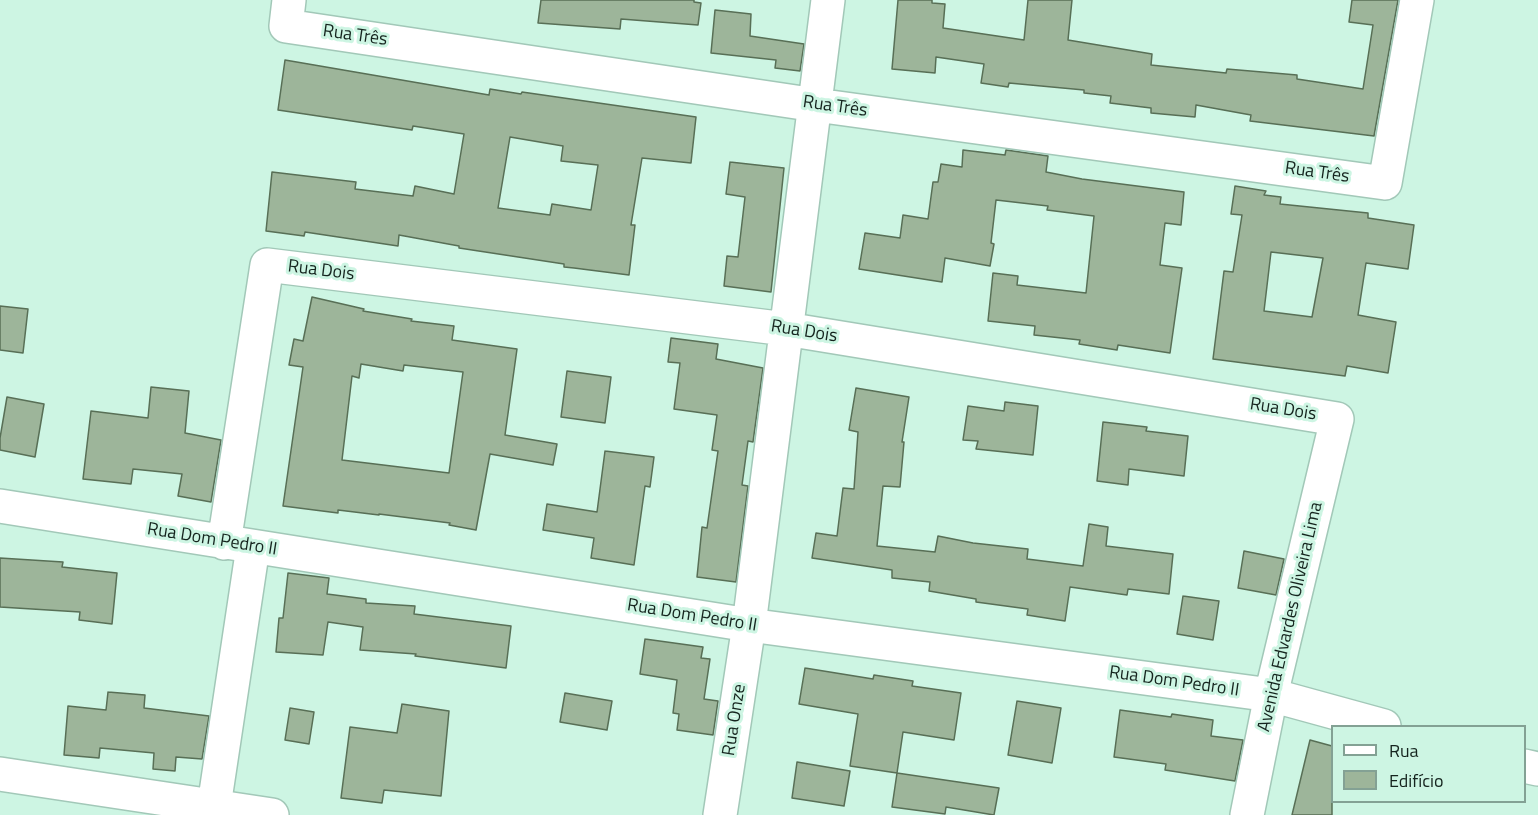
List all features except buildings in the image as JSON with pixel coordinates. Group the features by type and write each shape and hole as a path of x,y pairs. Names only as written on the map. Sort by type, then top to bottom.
{"street":[{"name":"Rua Onze","path":"720,815 749,625 828,0"},
{"name":"Rua Três","path":"287,13 816,105 1386,183 1417,0"},
{"name":"Rua Dois","path":"238,545 267,265 786,329 1337,419"},
{"name":"Avenida Edvardes Oliveira Lima","path":"1248,815 1271,695 1337,419"},
{"name":"Rua Dom Pedro II","path":"0,506 749,625 1271,695 1380,725"},
{"path":"214,806 238,545"},
{"path":"0,774 272,815"}]}
